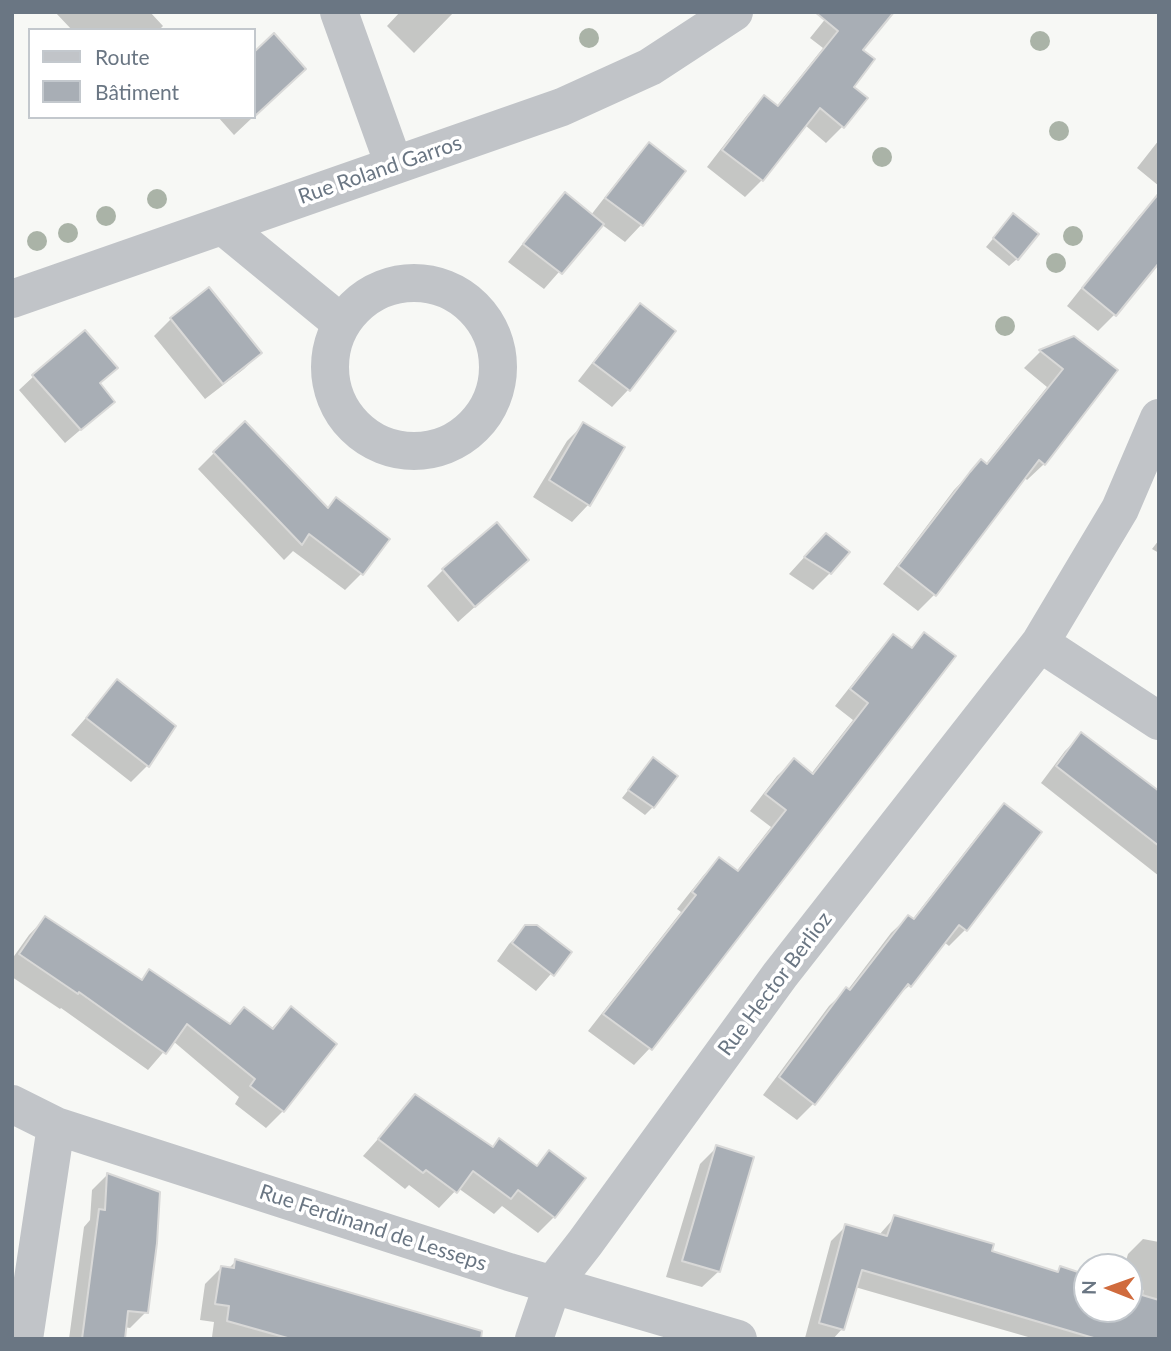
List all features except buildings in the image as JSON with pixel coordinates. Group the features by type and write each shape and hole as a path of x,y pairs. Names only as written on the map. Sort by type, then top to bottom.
{"street":[{"path":"339,12 394,165"},
{"name":"Rue Roland Garros","path":"12,299 562,107 650,67 734,12"},
{"path":"223,226 341,323"},
{"path":"409,282 438,285 463,297 480,312 494,335 499,362 495,394 481,419 461,438 434,450 401,451 370,440 350,423 336,400 330,376 331,352 341,323 359,302 385,287 409,282"},
{"name":"Rue Hector Berlioz","path":"534,1339 553,1284 780,975 1040,643 1120,509 1159,418"},
{"path":"1040,643 1159,722"},
{"name":"Rue Ferdinand de Lesseps","path":"12,1104 56,1126 509,1272 738,1339"},
{"path":"24,1339 56,1126"}]}
